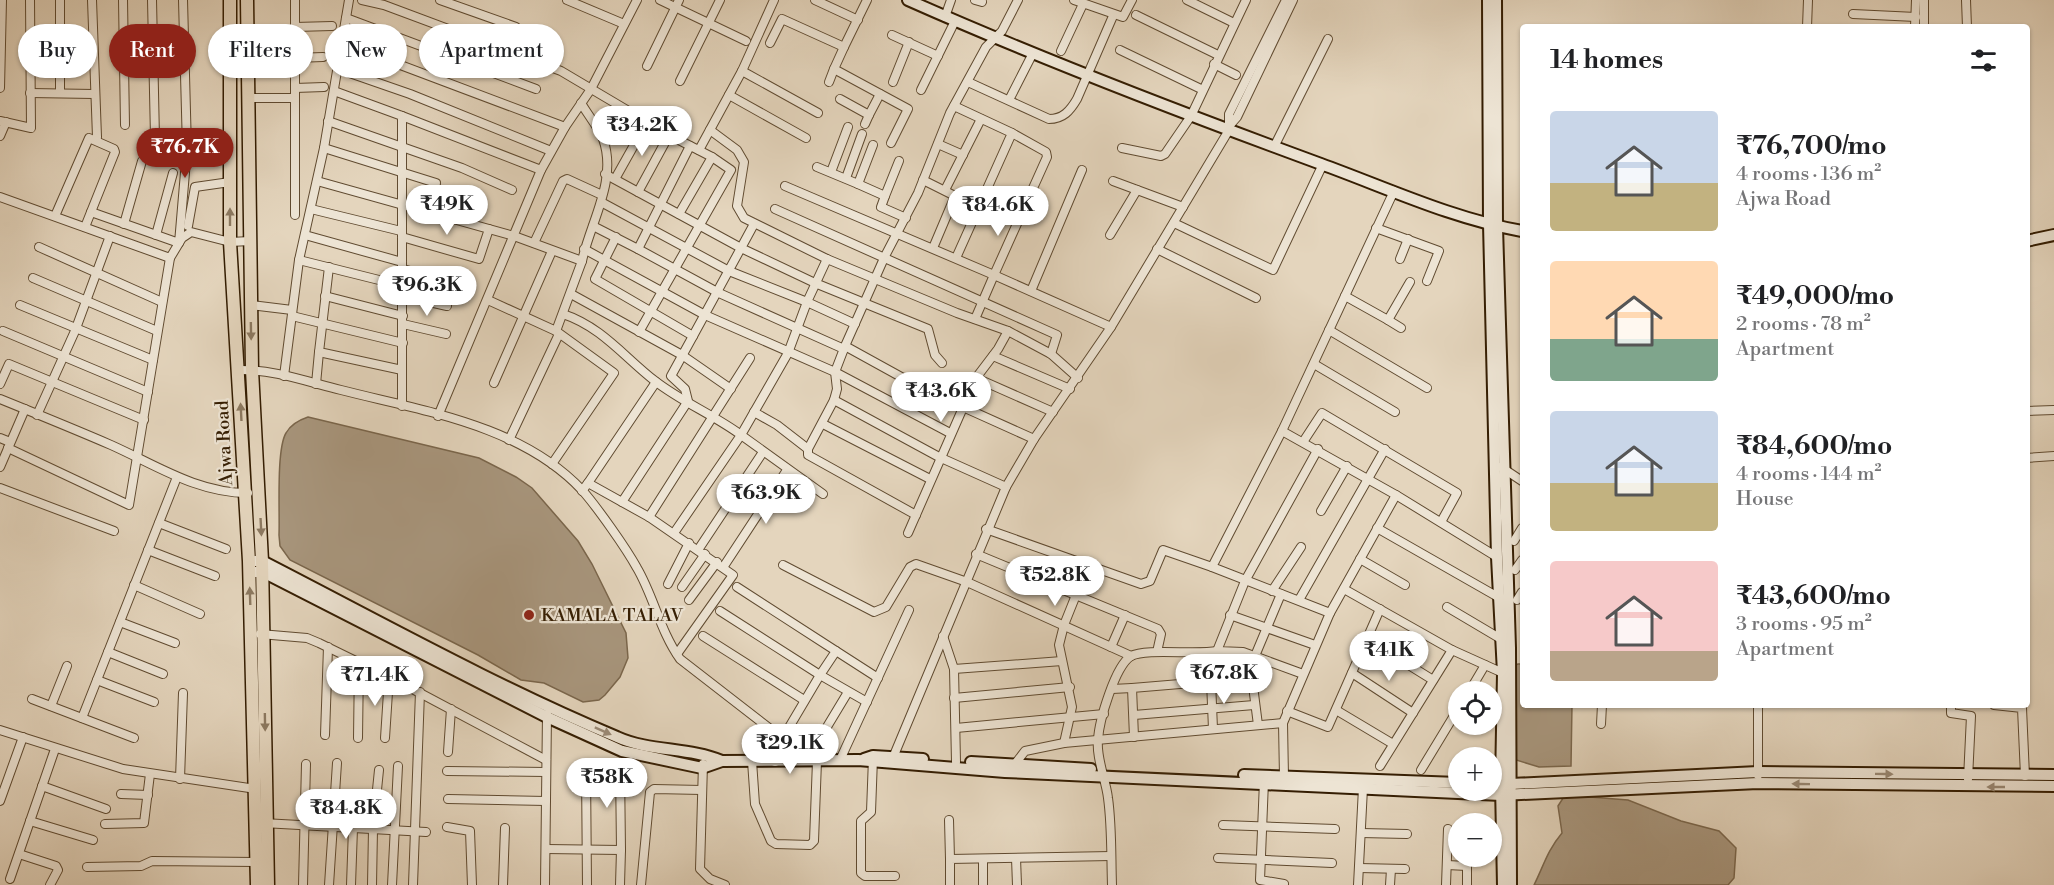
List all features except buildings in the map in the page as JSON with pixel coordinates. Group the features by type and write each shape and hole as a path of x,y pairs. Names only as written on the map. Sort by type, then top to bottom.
{"main road":[{"name":"Ajwa Road","path":"230,0 230,242 249,566 257,634 262,823 268,885"},
{"name":"Ajwa Road","path":"247,0 252,370 262,567 257,634 256,789 262,823 257,862 257,885"}],"street":[{"path":"0,88 2,0"},
{"path":"0,136 3,121 31,128 30,0"},
{"path":"60,0 60,93"},
{"path":"92,0 97,137"},
{"path":"123,0 125,125"},
{"path":"153,0 155,138"},
{"path":"179,243 187,149 183,0"},
{"path":"295,0 295,24"},
{"path":"345,24 349,0"},
{"path":"362,0 384,5 561,71 669,135 712,157 731,172 639,332"},
{"path":"440,0 508,24"},
{"path":"568,0 624,24"},
{"path":"438,416 541,170 591,89 637,0"},
{"path":"660,0 677,3 709,23 746,41"},
{"path":"680,81 720,0"},
{"path":"699,150 742,71 774,0"},
{"path":"815,0 858,20"},
{"path":"829,82 867,0"},
{"path":"908,0 1191,116 1230,128 1274,147 1493,225 1520,231"},
{"path":"921,90 938,56 950,19 951,0"},
{"path":"916,515 808,455 808,449 834,400 837,389 835,372 844,348 885,256 906,218 954,106 986,47 996,38 1018,0"},
{"path":"1074,0 1113,16 1125,17 1132,0"},
{"path":"1187,0 1234,23"},
{"path":"1122,148 1164,155 1191,116 1201,89 1246,0"},
{"path":"1230,128 1229,114 1286,0"},
{"path":"892,760 967,582 986,529 1006,487 1034,439 1111,327 1237,117 1293,0"},
{"path":"1488,0 1504,645 1503,789 1511,885"},
{"path":"1493,225 1496,0"},
{"path":"1808,0 1808,24"},
{"path":"1915,24 1916,0"},
{"path":"1924,0 1924,24"},
{"path":"1966,0 1967,24"},
{"path":"647,66 677,3"},
{"path":"1061,51 1083,4"},
{"path":"1853,14 1916,17"},
{"path":"1136,15 1218,55"},
{"path":"968,82 1049,119 1058,119 1071,108 1113,16"},
{"path":"346,18 536,89"},
{"path":"770,44 782,19 844,47"},
{"path":"892,35 938,56"},
{"path":"1274,147 1328,39"},
{"path":"893,82 909,42"},
{"path":"1120,50 1201,89"},
{"path":"1009,100 1033,53"},
{"path":"313,57 323,57"},
{"path":"1214,64 1236,75"},
{"path":"407,68 565,128"},
{"path":"834,69 908,109 891,143"},
{"path":"742,71 818,113"},
{"path":"295,78 295,215"},
{"path":"284,376 299,260 324,148 336,78"},
{"path":"364,78 410,94 551,151"},
{"path":"295,88 324,87"},
{"path":"334,91 541,170"},
{"path":"30,93 94,94"},
{"path":"865,124 880,94"},
{"path":"729,95 806,138"},
{"path":"248,98 295,99"},
{"path":"840,99 869,115"},
{"path":"509,440 558,333 584,249 594,226 601,198 605,174 605,149 602,138 581,104"},
{"path":"954,106 1012,133 1046,152 1047,157 975,319"},
{"path":"402,116 402,406"},
{"path":"945,190 981,119"},
{"path":"328,121 401,146 512,189"},
{"path":"615,179 647,122"},
{"path":"831,172 848,127"},
{"path":"710,130 742,157 744,169 737,206 744,218 875,280 1008,331 1051,354 1078,378"},
{"path":"956,258 1012,133"},
{"path":"846,178 862,134"},
{"path":"638,192 669,135"},
{"path":"55,216 88,138 114,148 115,152 85,227"},
{"path":"938,144 963,155"},
{"path":"858,184 873,145"},
{"path":"638,249 690,146"},
{"path":"324,148 435,183 431,215"},
{"path":"679,214 712,157"},
{"path":"124,224 142,161"},
{"path":"899,161 881,207 906,218"},
{"path":"1174,223 1273,270 1323,164"},
{"path":"817,167 885,196"},
{"path":"1031,291 1082,170"},
{"path":"156,235 173,172"},
{"path":"605,174 741,248 815,283 928,329 935,355 942,363"},
{"path":"534,243 563,181 567,179 648,228 729,271 855,324"},
{"path":"923,180 955,196 933,248"},
{"path":"316,181 402,204 431,215 514,236 582,261"},
{"path":"1113,181 1183,207"},
{"path":"188,226 195,187 230,183"},
{"path":"785,186 933,248 1111,327"},
{"path":"1110,235 1137,190"},
{"path":"1212,567 1282,431 1394,190"},
{"path":"0,197 170,258"},
{"path":"311,208 478,259 489,229"},
{"path":"776,209 1058,335 1051,354"},
{"path":"91,212 179,243"},
{"path":"622,502 688,401 685,389 671,376 754,224"},
{"path":"594,226 718,293 844,348 962,407 1034,439"},
{"path":"1376,228 1439,251 1427,281"},
{"path":"0,438 9,445 129,505 170,258 179,243 191,232 230,242 250,242"},
{"path":"304,235 467,287"},
{"path":"2030,240 2054,235"},
{"path":"37,414 76,328 110,236"},
{"path":"616,237 595,279 693,336"},
{"path":"1400,259 1408,240"},
{"path":"39,247 162,302"},
{"path":"584,249 663,290 705,315 835,372 950,433"},
{"path":"1157,249 1256,298"},
{"path":"494,383 552,250"},
{"path":"674,533 741,435 788,353 807,302 827,259"},
{"path":"299,260 403,286"},
{"path":"316,384 329,267"},
{"path":"33,278 157,331"},
{"path":"1388,320 1410,282"},
{"path":"571,294 682,355 731,389"},
{"path":"325,296 446,334"},
{"path":"403,296 447,306"},
{"path":"1345,296 1401,328"},
{"path":"488,300 558,333 614,373 552,464"},
{"path":"20,305 153,360"},
{"path":"251,305 292,313 402,343"},
{"path":"563,314 579,320 611,340 656,382 715,416 787,470 824,494"},
{"path":"1329,330 1428,388"},
{"path":"3,331 148,392"},
{"path":"908,533 939,457 976,378 1008,331"},
{"path":"319,352 402,370"},
{"path":"993,356 1070,389"},
{"path":"649,517 750,358"},
{"path":"0,384 9,364 144,420"},
{"path":"1314,364 1395,412"},
{"path":"238,370 252,370 284,376 438,416 509,440 552,464 582,491 637,568 677,654 761,720 769,728 778,746"},
{"path":"976,378 1053,412"},
{"path":"582,491 656,382"},
{"path":"0,399 204,488 259,493"},
{"path":"834,400 939,457 1006,487"},
{"path":"0,466 25,410"},
{"path":"2030,411 2054,410"},
{"path":"754,412 777,425 808,449"},
{"path":"1303,442 1322,413 1386,449 1457,493 1457,498 1441,522"},
{"path":"823,424 930,479"},
{"path":"1282,431 1318,449 1497,557"},
{"path":"1217,651 1245,581 1318,449"},
{"path":"1299,600 1386,449"},
{"path":"682,587 763,452"},
{"path":"2030,458 2054,456"},
{"path":"1321,511 1347,466"},
{"path":"1500,466 1520,480"},
{"path":"1500,466 1497,557 1498,597 1504,645 1503,885"},
{"path":"689,600 720,564 787,470"},
{"path":"82,718 177,477"},
{"path":"588,483 674,533 720,564 733,578 677,654"},
{"path":"0,488 114,531"},
{"path":"1284,777 1282,723 1330,613 1396,495"},
{"path":"159,523 225,549"},
{"path":"1377,528 1498,597"},
{"path":"986,529 1141,584 1150,580 1163,550 1330,613"},
{"path":"1514,541 1520,531"},
{"path":"668,584 689,543"},
{"path":"1258,725 1252,678 1255,656 1276,593 1301,547"},
{"path":"148,550 215,576"},
{"path":"976,554 1158,629 1161,634 1156,652"},
{"path":"1360,559 1405,585"},
{"path":"1515,570 1520,563"},
{"path":"783,565 874,612 886,607 912,565 929,568 967,582 1131,656 1156,652 1185,654 1233,650 1303,674"},
{"path":"1064,743 1071,716 1070,687 1059,645 1064,625 1088,565"},
{"path":"249,566 262,567 634,755 702,768 722,761 892,760 1015,764 1103,773"},
{"path":"134,585 200,614"},
{"path":"737,587 878,678"},
{"path":"1344,589 1452,650 1503,673"},
{"path":"1517,600 1520,595"},
{"path":"1447,607 1504,645 1520,648"},
{"path":"1287,711 1327,727 1380,609"},
{"path":"840,760 909,610"},
{"path":"720,611 867,702"},
{"path":"1111,647 1125,615"},
{"path":"1230,615 1315,645"},
{"path":"120,622 175,643"},
{"path":"257,634 307,638 328,647 420,692 546,760"},
{"path":"703,636 804,700"},
{"path":"943,636 954,669 956,762"},
{"path":"1367,639 1433,680"},
{"path":"325,735 328,647"},
{"path":"1380,766 1452,650"},
{"path":"108,651 163,674"},
{"path":"775,762 778,746 836,651"},
{"path":"1112,885 1108,798 1097,741 1112,689 1123,664 1131,656"},
{"path":"954,669 1062,661"},
{"path":"358,738 359,662"},
{"path":"1476,681 1485,665"},
{"path":"51,706 67,666"},
{"path":"1352,673 1413,713"},
{"path":"386,738 389,677"},
{"path":"1112,689 1252,678"},
{"path":"97,680 154,702"},
{"path":"1211,681 1213,729"},
{"path":"954,698 1070,687"},
{"path":"1132,688 1134,737"},
{"path":"413,885 420,692"},
{"path":"752,761 754,804 771,841 776,844 810,845 814,841 812,760 848,692"},
{"path":"180,779 183,693"},
{"path":"32,699 134,738"},
{"path":"1134,715 1254,705"},
{"path":"1601,724 1602,708"},
{"path":"1758,708 1758,777"},
{"path":"1951,708 1952,712 1971,716 1968,781"},
{"path":"2022,708 2025,776"},
{"path":"448,752 451,709"},
{"path":"1336,710 1393,744"},
{"path":"547,712 629,742 704,753 722,761"},
{"path":"545,885 547,712"},
{"path":"956,728 1104,714"},
{"path":"1015,764 1025,751 1064,743 1282,723"},
{"path":"1421,770 1448,725"},
{"path":"0,730 55,749 150,774 256,789"},
{"path":"0,801 23,737"},
{"path":"10,879 55,749"},
{"path":"704,753 700,869 710,879 725,885"},
{"path":"873,760 871,812 861,821 861,873 865,876 895,876"},
{"path":"892,760 1264,780 1363,788 1503,789 1758,777 1968,781 2054,786"},
{"path":"329,885 337,763"},
{"path":"303,885 306,764"},
{"path":"392,885 399,766"},
{"path":"620,768 620,885"},
{"path":"372,885 373,829 379,770"},
{"path":"586,770 588,849 586,885"},
{"path":"447,771 546,772"},
{"path":"105,824 144,823 150,774"},
{"path":"1968,781 2054,776"},
{"path":"1264,780 1284,777 1448,783"},
{"path":"1264,780 1260,881 1284,884"},
{"path":"42,786 106,809"},
{"path":"1358,885 1363,788"},
{"path":"641,885 650,792 654,789 702,790"},
{"path":"121,794 147,795"},
{"path":"448,799 546,801"},
{"path":"949,820 950,885"},
{"path":"30,821 93,840"},
{"path":"262,823 426,832"},
{"path":"1223,825 1335,829"},
{"path":"447,826 470,831 472,885"},
{"path":"351,885 353,828"},
{"path":"503,885 505,828"},
{"path":"1446,885 1448,829"},
{"path":"1361,833 1407,834"},
{"path":"546,849 621,850"},
{"path":"19,854 58,868 50,885"},
{"path":"950,860 1111,856"},
{"path":"1016,858 1017,885"},
{"path":"1218,858 1332,863"},
{"path":"983,859 983,885"},
{"path":"87,867 141,867 152,861 257,862"},
{"path":"1467,867 1467,885"},
{"path":"1359,868 1405,869"},
{"path":"1390,885 1391,869"}],"shaded area":[{"path":"308,417 479,458 532,488 578,541 626,633 628,658 620,677 605,695 599,700 583,702 544,683 521,680 478,655 290,560 280,546 279,535 281,453 288,430 301,419"},
{"path":"1520,664 1520,708 1572,708 1571,766 1539,767 1513,759 1513,666"},
{"path":"1565,795 1628,800 1681,821 1719,831 1736,848 1734,878 1728,885 1534,885 1549,852 1562,833 1558,806"}],"place":[{"name":"KAMALA TALAV","path":"529,615"}]}
